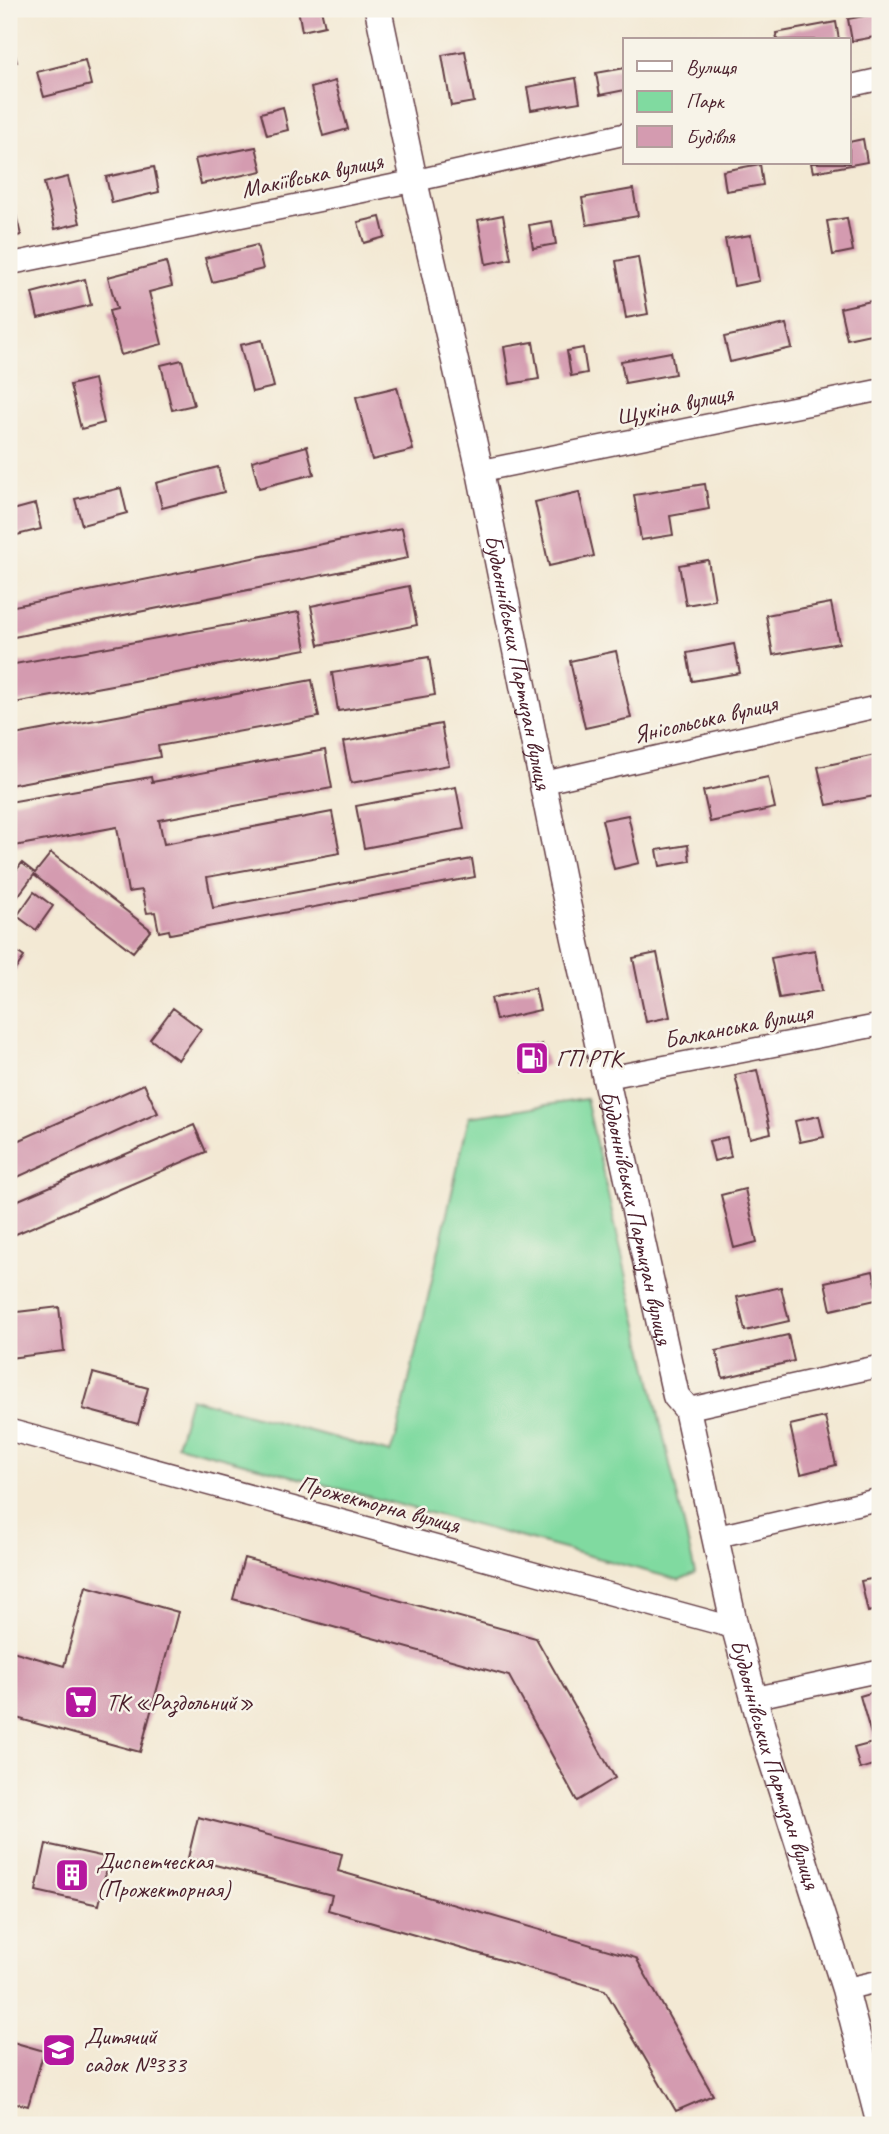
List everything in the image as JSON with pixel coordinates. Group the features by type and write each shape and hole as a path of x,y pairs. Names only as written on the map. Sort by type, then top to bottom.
{"main road":[{"name":"Будьоннівських Партизан вулиця","path":"378,9 480,471 542,783 676,1396 687,1409 735,1628 754,1698 845,1989 880,2125"}],"street":[{"path":"850,86 880,79"},
{"name":"Макіївська вулиця","path":"9,264 414,181 623,134"},
{"name":"Щукіна вулиця","path":"480,471 880,390"},
{"name":"Янісольська вулиця","path":"542,783 880,705"},
{"name":"Балканська вулиця","path":"605,1078 880,1025"},
{"path":"687,1409 880,1366"},
{"name":"Прожекторна вулиця","path":"9,1430 735,1628"},
{"path":"715,1537 880,1499"},
{"path":"754,1698 880,1671"},
{"path":"845,1989 880,1981"}],"green space":[{"path":"586,1099 695,1573 679,1580 177,1445 190,1398 390,1453 396,1438 469,1117"}],"building":[{"path":"298,9 321,9 325,26 302,31"},
{"path":"880,13 880,36 852,41 848,19"},
{"path":"836,22 839,38 777,38 776,33"},
{"path":"9,32 17,62 9,64"},
{"path":"465,51 474,102 451,106 442,55"},
{"path":"85,60 91,85 44,97 37,72"},
{"path":"623,68 623,90 600,95 596,73"},
{"path":"576,78 580,102 531,110 527,87"},
{"path":"335,81 348,129 323,136 311,88"},
{"path":"283,107 288,130 267,135 261,113"},
{"path":"863,139 867,162 813,172 811,164 850,164 850,142"},
{"path":"256,147 262,171 201,184 195,159"},
{"path":"760,164 763,185 726,191 723,171"},
{"path":"154,167 159,192 112,203 106,177"},
{"path":"68,177 80,223 55,229 44,183"},
{"path":"633,189 638,216 587,225 582,198"},
{"path":"9,192 21,235 9,238"},
{"path":"503,215 511,259 486,264 478,220"},
{"path":"380,217 385,237 364,243 358,222"},
{"path":"847,218 853,251 833,255 827,221"},
{"path":"552,221 556,244 533,248 529,225"},
{"path":"751,235 759,281 734,286 725,239"},
{"path":"257,245 263,269 212,282 205,258"},
{"path":"638,257 648,314 626,318 616,261"},
{"path":"166,262 172,286 149,292 162,344 121,355 109,311 117,309 108,277"},
{"path":"85,279 91,305 38,318 32,293"},
{"path":"880,299 880,332 847,339 840,308"},
{"path":"786,324 792,348 730,362 724,337"},
{"path":"262,340 274,387 252,392 240,345"},
{"path":"533,342 539,379 510,384 504,347"},
{"path":"583,348 587,373 571,376 567,351"},
{"path":"671,352 675,374 625,383 621,361"},
{"path":"182,360 194,405 172,410 161,365"},
{"path":"94,379 104,423 81,429 70,385"},
{"path":"397,387 413,450 372,460 356,397"},
{"path":"307,446 314,474 259,488 252,461"},
{"path":"218,467 224,492 162,508 156,483"},
{"path":"705,484 709,509 670,516 673,535 641,540 634,495"},
{"path":"121,488 127,513 82,525 75,499"},
{"path":"579,492 594,556 549,566 535,502"},
{"path":"35,504 41,529 9,537 9,511"},
{"path":"402,528 408,558 9,638 9,607"},
{"path":"708,560 715,600 686,605 679,565"},
{"path":"409,586 417,625 319,645 311,606"},
{"path":"831,603 839,643 773,655 766,615"},
{"path":"299,612 306,649 9,704 9,665"},
{"path":"734,644 740,673 692,681 687,653"},
{"path":"616,651 631,718 585,728 570,661"},
{"path":"429,657 435,695 338,711 332,673"},
{"path":"312,680 319,717 158,746 160,757 9,785 9,736"},
{"path":"441,724 449,765 351,783 343,742"},
{"path":"325,750 332,788 159,820 164,844 332,812 340,853 207,877 213,908 472,859 475,877 170,934 169,930 159,932 155,912 147,913 142,890 128,892 117,827 9,847 9,802 151,777 152,782"},
{"path":"880,754 880,795 827,805 818,767"},
{"path":"768,777 775,808 710,822 703,791"},
{"path":"456,787 464,829 364,848 356,806"},
{"path":"628,815 639,863 614,869 602,820"},
{"path":"688,845 690,861 660,866 657,850"},
{"path":"51,853 151,930 133,952 34,875 9,908 9,880 22,863 35,873"},
{"path":"34,892 53,906 36,930 17,916"},
{"path":"9,946 24,957 9,979"},
{"path":"815,950 822,991 779,998 771,958"},
{"path":"657,953 670,1017 646,1022 633,958"},
{"path":"535,988 540,1010 496,1020 491,998"},
{"path":"173,1008 201,1029 178,1060 150,1039"},
{"name":"ГП РТК","path":"542,1044 548,1065 523,1072 517,1051"},
{"path":"757,1070 771,1133 750,1138 735,1075"},
{"path":"144,1084 158,1113 9,1181 9,1145"},
{"path":"819,1116 824,1137 800,1142 795,1121"},
{"path":"194,1125 206,1152 9,1237 9,1204"},
{"path":"727,1137 731,1157 714,1161 709,1141"},
{"path":"745,1189 757,1242 734,1248 721,1195"},
{"path":"873,1271 880,1299 831,1310 825,1282"},
{"path":"781,1287 789,1321 745,1331 737,1297"},
{"path":"59,1307 64,1351 9,1358 9,1313"},
{"path":"788,1335 794,1361 723,1378 716,1351"},
{"path":"93,1373 148,1388 138,1424 83,1409"},
{"path":"825,1417 836,1465 801,1474 790,1425"},
{"path":"244,1558 536,1638 615,1778 577,1801 509,1676 233,1599"},
{"path":"880,1577 880,1609 868,1612 861,1581"},
{"path":"86,1586 178,1612 140,1752 9,1716 9,1650 64,1666"},
{"path":"880,1690 880,1736 872,1738 860,1696"},
{"path":"880,1741 880,1763 860,1769 854,1748"},
{"path":"198,1817 342,1854 338,1871 636,1958 713,2095 676,2111 605,1990 328,1910 332,1895 188,1858"},
{"name":"Диспетческая (Прожекторная)","path":"46,1844 109,1858 99,1905 36,1891"},
{"path":"9,2041 44,2051 28,2106 9,2101"}],"place":[{"name":"ГП РТК","path":"532,1058"},
{"name":"ТК «Раздольний»","path":"81,1702"},
{"name":"Диспетческая (Прожекторная)","path":"72,1875"},
{"name":"Дитячий садок №333","path":"59,2050"}]}
